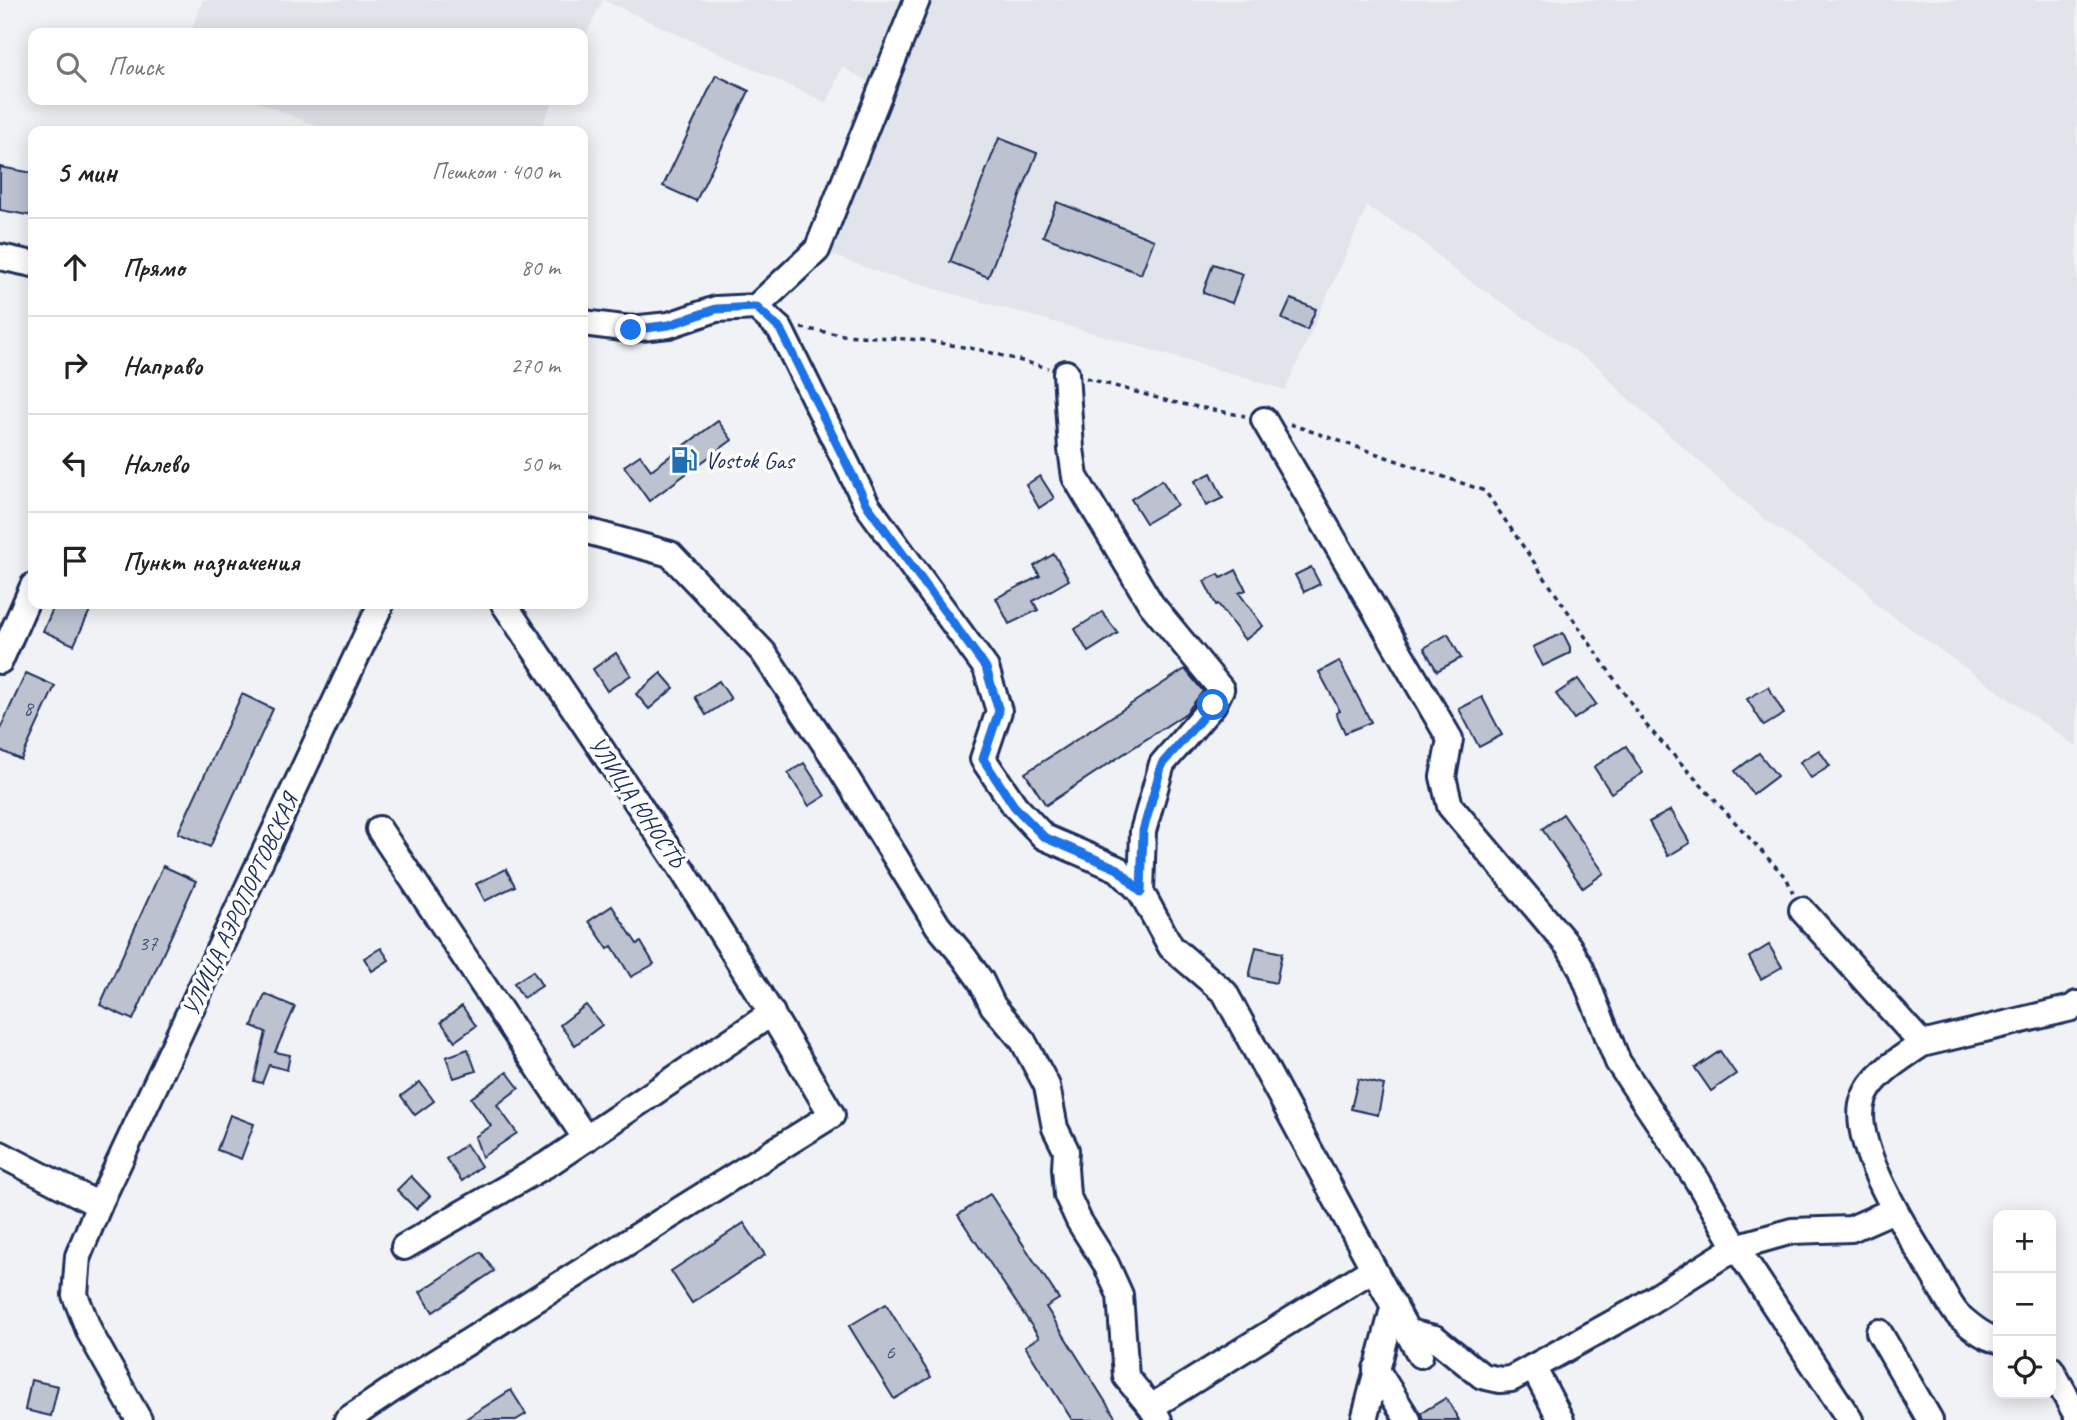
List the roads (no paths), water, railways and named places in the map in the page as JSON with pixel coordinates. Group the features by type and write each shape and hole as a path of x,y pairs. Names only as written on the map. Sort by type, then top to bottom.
{"street":[{"path":"588,324 631,330 669,325 716,309 756,307 817,250 917,0"},
{"path":"0,257 28,263"},
{"path":"756,307 780,329 867,505 986,668 999,711 983,759 1014,806 1044,837 1118,869 1141,892 1171,947 1225,993 1414,1344 1435,1338 1482,1376 1500,1380 1511,1379 1631,1313 1736,1247 1792,1231 1851,1229 1894,1210"},
{"path":"1066,373 1075,477 1151,604 1221,689 1213,705 1162,764 1143,831 1141,892"},
{"path":"1264,420 1450,739 1443,777 1450,806 1569,947 1581,968 1618,1062 1697,1180 1736,1247 1850,1420"},
{"path":"588,531 670,554 762,652 831,753 937,926 981,981 993,1006 1023,1041 1047,1086 1055,1128 1066,1150 1067,1195 1079,1222 1106,1264 1120,1295 1126,1377 1155,1414 1373,1269"},
{"path":"0,661 28,597"},
{"name":"УЛИЦА АЭРОПОРТОВСКАЯ","path":"99,1205 379,609"},
{"name":"УЛИЦА ЮНОСТЬ","path":"354,1418 402,1383 832,1115 681,868 507,609"},
{"path":"379,829 586,1139"},
{"path":"1802,910 1922,1044"},
{"path":"1993,1339 1957,1313 1894,1210 1868,1150 1860,1118 1864,1097 1879,1076 1922,1044 2072,1008 2077,1004"},
{"path":"404,1247 551,1163 768,1008"},
{"path":"0,1154 99,1205 78,1256 75,1295 90,1333 138,1420"},
{"path":"1364,1420 1394,1305"},
{"path":"1879,1332 1930,1420"},
{"path":"1533,1367 1560,1420"},
{"path":"1376,1369 1408,1420"},
{"path":"2056,1378 2077,1416"}],"place":[{"name":"Vostok Gas","path":"684,460"}]}
